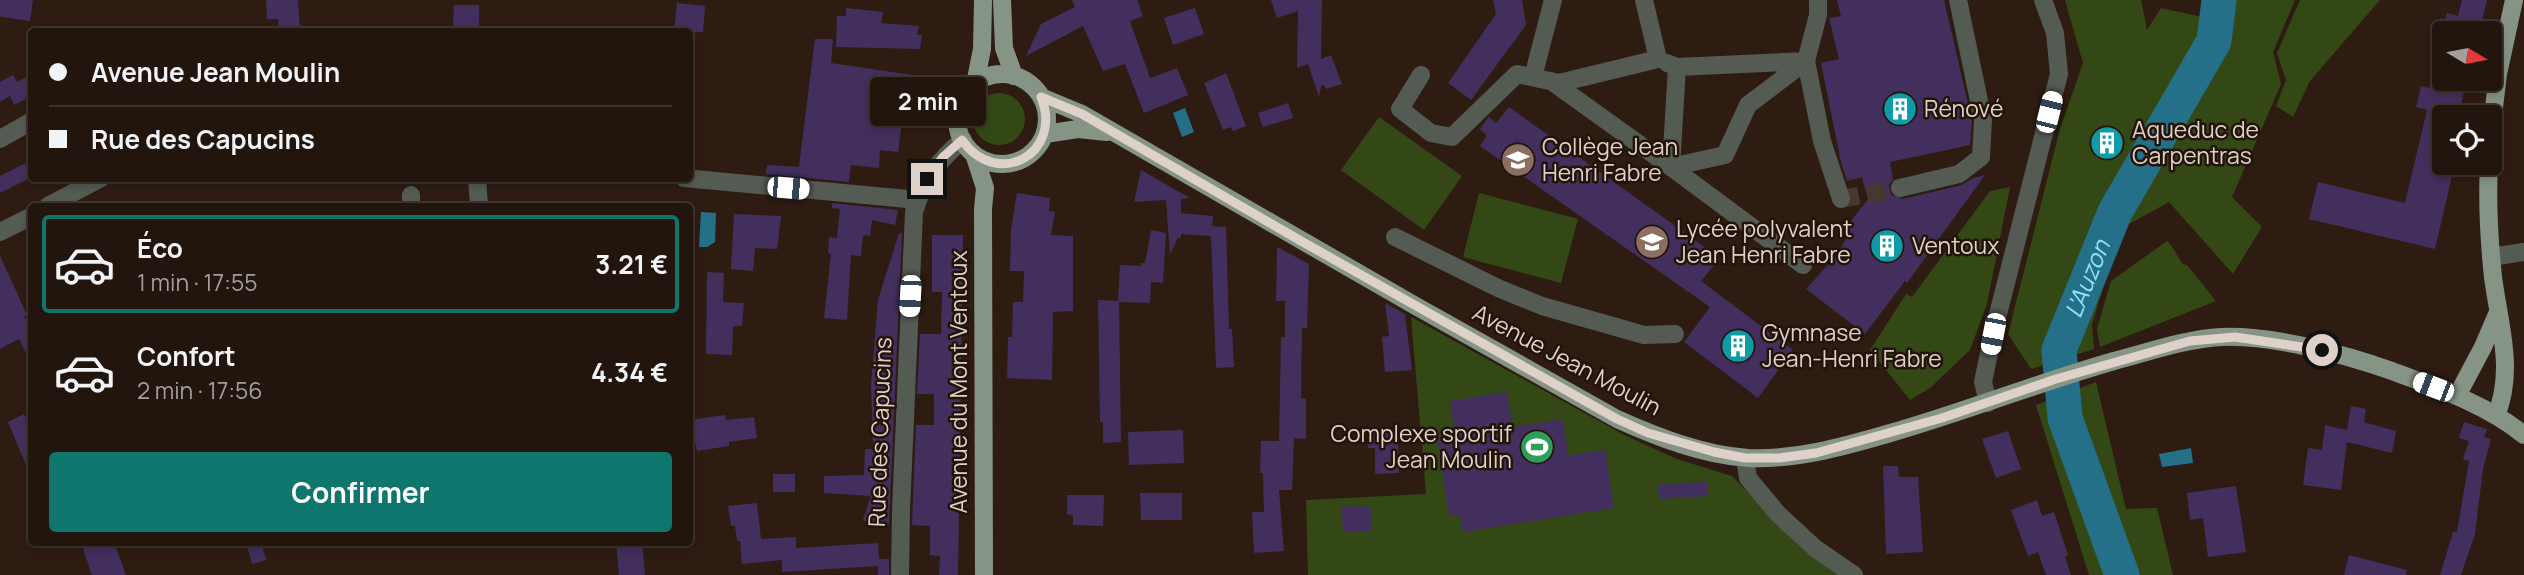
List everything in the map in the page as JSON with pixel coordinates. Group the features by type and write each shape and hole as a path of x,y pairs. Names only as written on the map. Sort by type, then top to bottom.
{"main road":[{"path":"975,83 982,49 982,0"},
{"path":"1002,0 1004,48 1014,76"},
{"path":"2494,105 2514,0"},
{"path":"1001,74 1014,76 1034,87 1041,97 1047,121 1045,134 1040,144 1025,158 1004,164 993,163 974,154 962,140 958,116 966,93 975,83 1001,74"},
{"name":"Avenue Jean Moulin","path":"1041,97 1082,114 1617,419 1682,444 1745,458 1779,458 1816,453 1942,418 2098,366 2190,341 2235,337 2322,350 2368,363 2457,396 2521,429"},
{"path":"1045,134 1078,129 1114,133"},
{"name":"Avenue du Mont Ventoux","path":"974,154 985,188 984,575"},
{"path":"985,188 1004,164"},
{"path":"2489,175 2488,227 2506,358 2501,403 2496,416"},
{"path":"2457,396 2498,312"}],"street":[{"path":"1542,79 1553,0"},
{"path":"1644,0 1658,59"},
{"path":"1818,0 1818,15 1806,61 1822,141 1841,199"},
{"path":"1900,188 1959,174 1981,157 1983,120 1958,0"},
{"path":"1988,403 1983,383 1993,334 2059,74 2055,33 2043,0"},
{"path":"1421,75 1400,108 1431,133 1452,137 1517,74 1559,83 1658,59 1677,67 1806,61"},
{"path":"1671,167 1725,155 1748,104 1806,61"},
{"path":"1671,167 1677,67"},
{"path":"1542,79 1671,167 1803,265"},
{"path":"0,139 28,123"},
{"name":"Rue des Capucins","path":"900,575 904,408 914,212 927,179 943,157 962,140"},
{"path":"693,179 918,200"},
{"path":"54,203 93,182"},
{"path":"477,182 479,203"},
{"path":"0,232 28,218"},
{"path":"1395,237 1498,288 1542,306 1644,335 1675,334"},
{"path":"2491,257 2524,252"},
{"path":"1745,458 1748,478 1778,514 1816,549 1854,575"}],"green space":[{"path":"2065,0 2141,0 2147,30 2161,8 2202,17 2204,0 2295,0 2273,52 2281,84 2232,197 2262,227 2233,274 2169,202 2120,229 2092,325 2094,349 2031,369 2008,334 2060,129 2083,63"},
{"path":"2300,0 2380,0 2310,81 2293,117 2276,106 2286,80 2277,53"},
{"path":"999,93 1009,95 1017,101 1023,109 1023,129 1017,137 1009,143 999,145 989,143 981,137 975,129 973,119 975,109 981,101 989,95"},
{"path":"1379,117 1462,176 1424,230 1341,170"},
{"path":"2010,187 1987,304 1970,350 1930,388 1910,400 1870,350 1906,294 1912,297 1990,191"},
{"path":"1479,193 1578,219 1561,283 1463,257"},
{"path":"2167,241 2183,264 2187,265 2216,301 2100,347 2097,329 2111,281"},
{"name":"Complexe sportif Jean Moulin","path":"1411,317 1626,436 1677,459 1732,476 1803,549 1839,575 1308,575 1306,500 1426,494"},
{"path":"2096,382 2126,509 2157,508 2173,575 2089,575 2036,405"}],"water":[{"path":"1185,108 1194,132 1182,137 1173,113"},
{"path":"701,212 716,213 715,242 707,247 699,247"},
{"path":"2191,448 2193,463 2162,467 2159,454"}],"building":[{"path":"0,0 33,0 30,21 2,17"},
{"path":"266,0 298,0 300,28 279,28 278,19 267,19"},
{"path":"1072,0 1137,0 1143,16 1130,21 1150,78 1177,68 1188,95 1144,113 1125,64 1103,71 1083,26 1026,56 1041,24 1075,7"},
{"path":"1271,0 1322,0 1321,59 1331,55 1342,84 1326,89 1324,85 1321,86 1319,97 1308,64 1297,68 1298,11 1277,18"},
{"path":"1493,0 1522,0 1526,25 1471,100 1448,83 1496,14"},
{"name":"Rénové","path":"1837,0 1944,0 1972,121 1970,145 1890,162 1893,179 1889,185 1891,195 1903,199 1962,185 1985,175 1907,283 1905,281 1865,334 1806,289 1836,256 1847,237 1842,233 1868,199 1862,177 1847,181 1821,63 1839,59 1829,18 1841,16"},
{"path":"2462,0 2487,0 2482,21 2445,21 2447,13 2458,16"},
{"path":"677,3 705,6 703,32 693,32 693,28 674,28"},
{"path":"454,5 479,5 479,28 453,28"},
{"path":"846,8 883,12 881,23 919,26 917,35 922,35 920,49 836,47 837,16 846,16"},
{"path":"1195,8 1204,34 1173,45 1164,18"},
{"path":"815,39 833,39 831,63 919,76 916,100 905,98 898,152 880,150 879,168 851,165 849,182 766,174 767,165 799,167"},
{"path":"1226,73 1246,126 1233,131 1231,127 1223,130 1204,83"},
{"path":"13,75 17,82 28,76 28,98 14,105 10,96 0,102 0,82"},
{"path":"2432,76 2432,91 2464,91 2461,105 2432,105 2432,175 2452,175 2435,249 2309,219 2318,182 2405,203 2427,110 2416,107 2421,86 2429,88"},
{"path":"1288,103 1293,118 1263,127 1258,113"},
{"path":"1509,107 1720,258 1701,281 1793,350 1758,398 1684,342 1710,307 1480,146 1487,136 1480,129 1487,119 1489,117 1496,123"},
{"path":"28,162 28,179 0,193 0,176"},
{"path":"1141,170 1190,198 1181,199 1181,213 1213,216 1212,226 1226,227 1229,329 1232,329 1234,367 1216,368 1211,236 1181,234 1170,254 1166,200 1134,202"},
{"path":"1017,193 1050,198 1049,211 1055,212 1051,235 1073,236 1073,311 1053,312 1052,380 1007,378 1008,337 1012,337 1013,302 1023,302 1024,271 1010,271 1011,229"},
{"path":"832,203 898,210 895,225 872,220 870,236 863,235 861,256 851,255 847,320 824,318 831,254 828,253 829,237 837,238 840,209 832,208"},
{"path":"734,214 781,216 777,249 755,248 753,271 731,269"},
{"path":"1151,230 1166,233 1163,283 1151,282 1150,303 1119,302 1121,442 1103,443 1103,422 1100,422 1098,300 1118,301 1120,265 1141,266 1141,263 1145,263"},
{"path":"899,233 902,234 889,524 883,524 881,528 863,520 871,496 824,493 824,476 864,475 865,449 873,449 871,384 878,300"},
{"path":"932,235 963,235 958,575 939,575 940,556 930,555 930,526 912,525 916,425 934,425 934,394 917,394 920,334 941,334 942,292 932,292"},
{"path":"1277,247 1309,264 1307,328 1302,328 1301,398 1306,399 1306,439 1294,438 1292,490 1279,490 1284,551 1254,553 1252,512 1264,512 1263,473 1260,473 1261,441 1279,441 1281,337 1285,337 1285,301 1276,301"},
{"path":"0,256 27,315 24,316 28,324 28,357 19,339 0,349"},
{"path":"707,272 724,273 723,302 744,303 742,326 733,326 732,355 706,354"},
{"path":"1385,303 1405,314 1412,370 1385,372 1382,337 1389,336"},
{"path":"1507,392 1513,427 1563,419 1568,455 1605,450 1614,508 1463,532 1460,515 1449,516 1437,438 1455,435 1450,401"},
{"path":"2351,406 2366,409 2364,422 2396,431 2392,453 2347,442 2341,490 2303,485 2308,448 2322,450 2325,425 2347,430"},
{"path":"24,414 28,422 28,470 8,422"},
{"path":"725,415 726,420 754,417 757,438 697,451 693,441 693,420"},
{"path":"2464,422 2487,429 2484,437 2491,439 2483,469 2475,534 2461,575 2440,575 2453,532 2457,532 2469,461 2463,459 2469,441 2459,438"},
{"path":"1368,428 1391,428 1391,436 1398,436 1399,473 1375,474 1375,448 1368,448"},
{"path":"1183,430 1184,463 1129,465 1128,432"},
{"path":"2008,431 2021,469 1996,478 1982,439"},
{"path":"1883,466 1898,466 1899,477 1918,477 1923,552 1886,554"},
{"path":"773,474 795,474 795,492 773,492"},
{"path":"1707,482 1707,496 1659,499 1658,484"},
{"path":"2236,486 2246,552 2208,557 2203,518 2190,520 2187,493"},
{"path":"1140,493 1182,493 1182,520 1141,520"},
{"path":"1067,495 1104,495 1103,526 1073,525 1073,515 1067,514"},
{"path":"2037,500 2042,516 2054,512 2068,555 2065,557 2071,575 2046,575 2038,552 2028,556 2011,510"},
{"path":"757,503 761,539 796,537 796,548 878,543 879,559 889,559 889,575 878,575 878,566 782,572 782,560 742,564 740,541 737,541 735,526 731,526 728,506"},
{"path":"1341,506 1372,507 1371,531 1343,531"},
{"path":"82,546 115,546 126,575 92,575"},
{"path":"247,546 262,546 266,560 252,564"},
{"path":"616,546 642,546 645,575 619,575"},
{"path":"2349,555 2407,570 2406,575 2344,575"}],"waterway":[{"name":"L'Auzon","path":"2122,575 2065,418 2059,350 2115,212 2214,41 2219,0"}],"tunnel":[{"path":"1841,199 1900,188"}],"place":[{"name":"Rénové","path":"1900,109"},
{"name":"Aqueduc de Carpentras","path":"2107,143"},
{"name":"Collège Jean Henri Fabre","path":"1518,160"},
{"name":"Lycée polyvalent Jean Henri Fabre","path":"1652,242"},
{"name":"Ventoux","path":"1887,246"},
{"name":"Gymnase Jean-Henri Fabre","path":"1738,346"},
{"name":"Complexe sportif Jean Moulin","path":"1537,447"}],"route":[{"path":"927,179 943,157 962,140 974,154 993,163 1004,164 1025,158 1040,144 1045,134 1046,108 1041,97 1082,114 1617,419 1682,444 1745,458 1779,458 1849,445 1942,418 2098,366 2190,341 2235,337 2322,350"}]}
